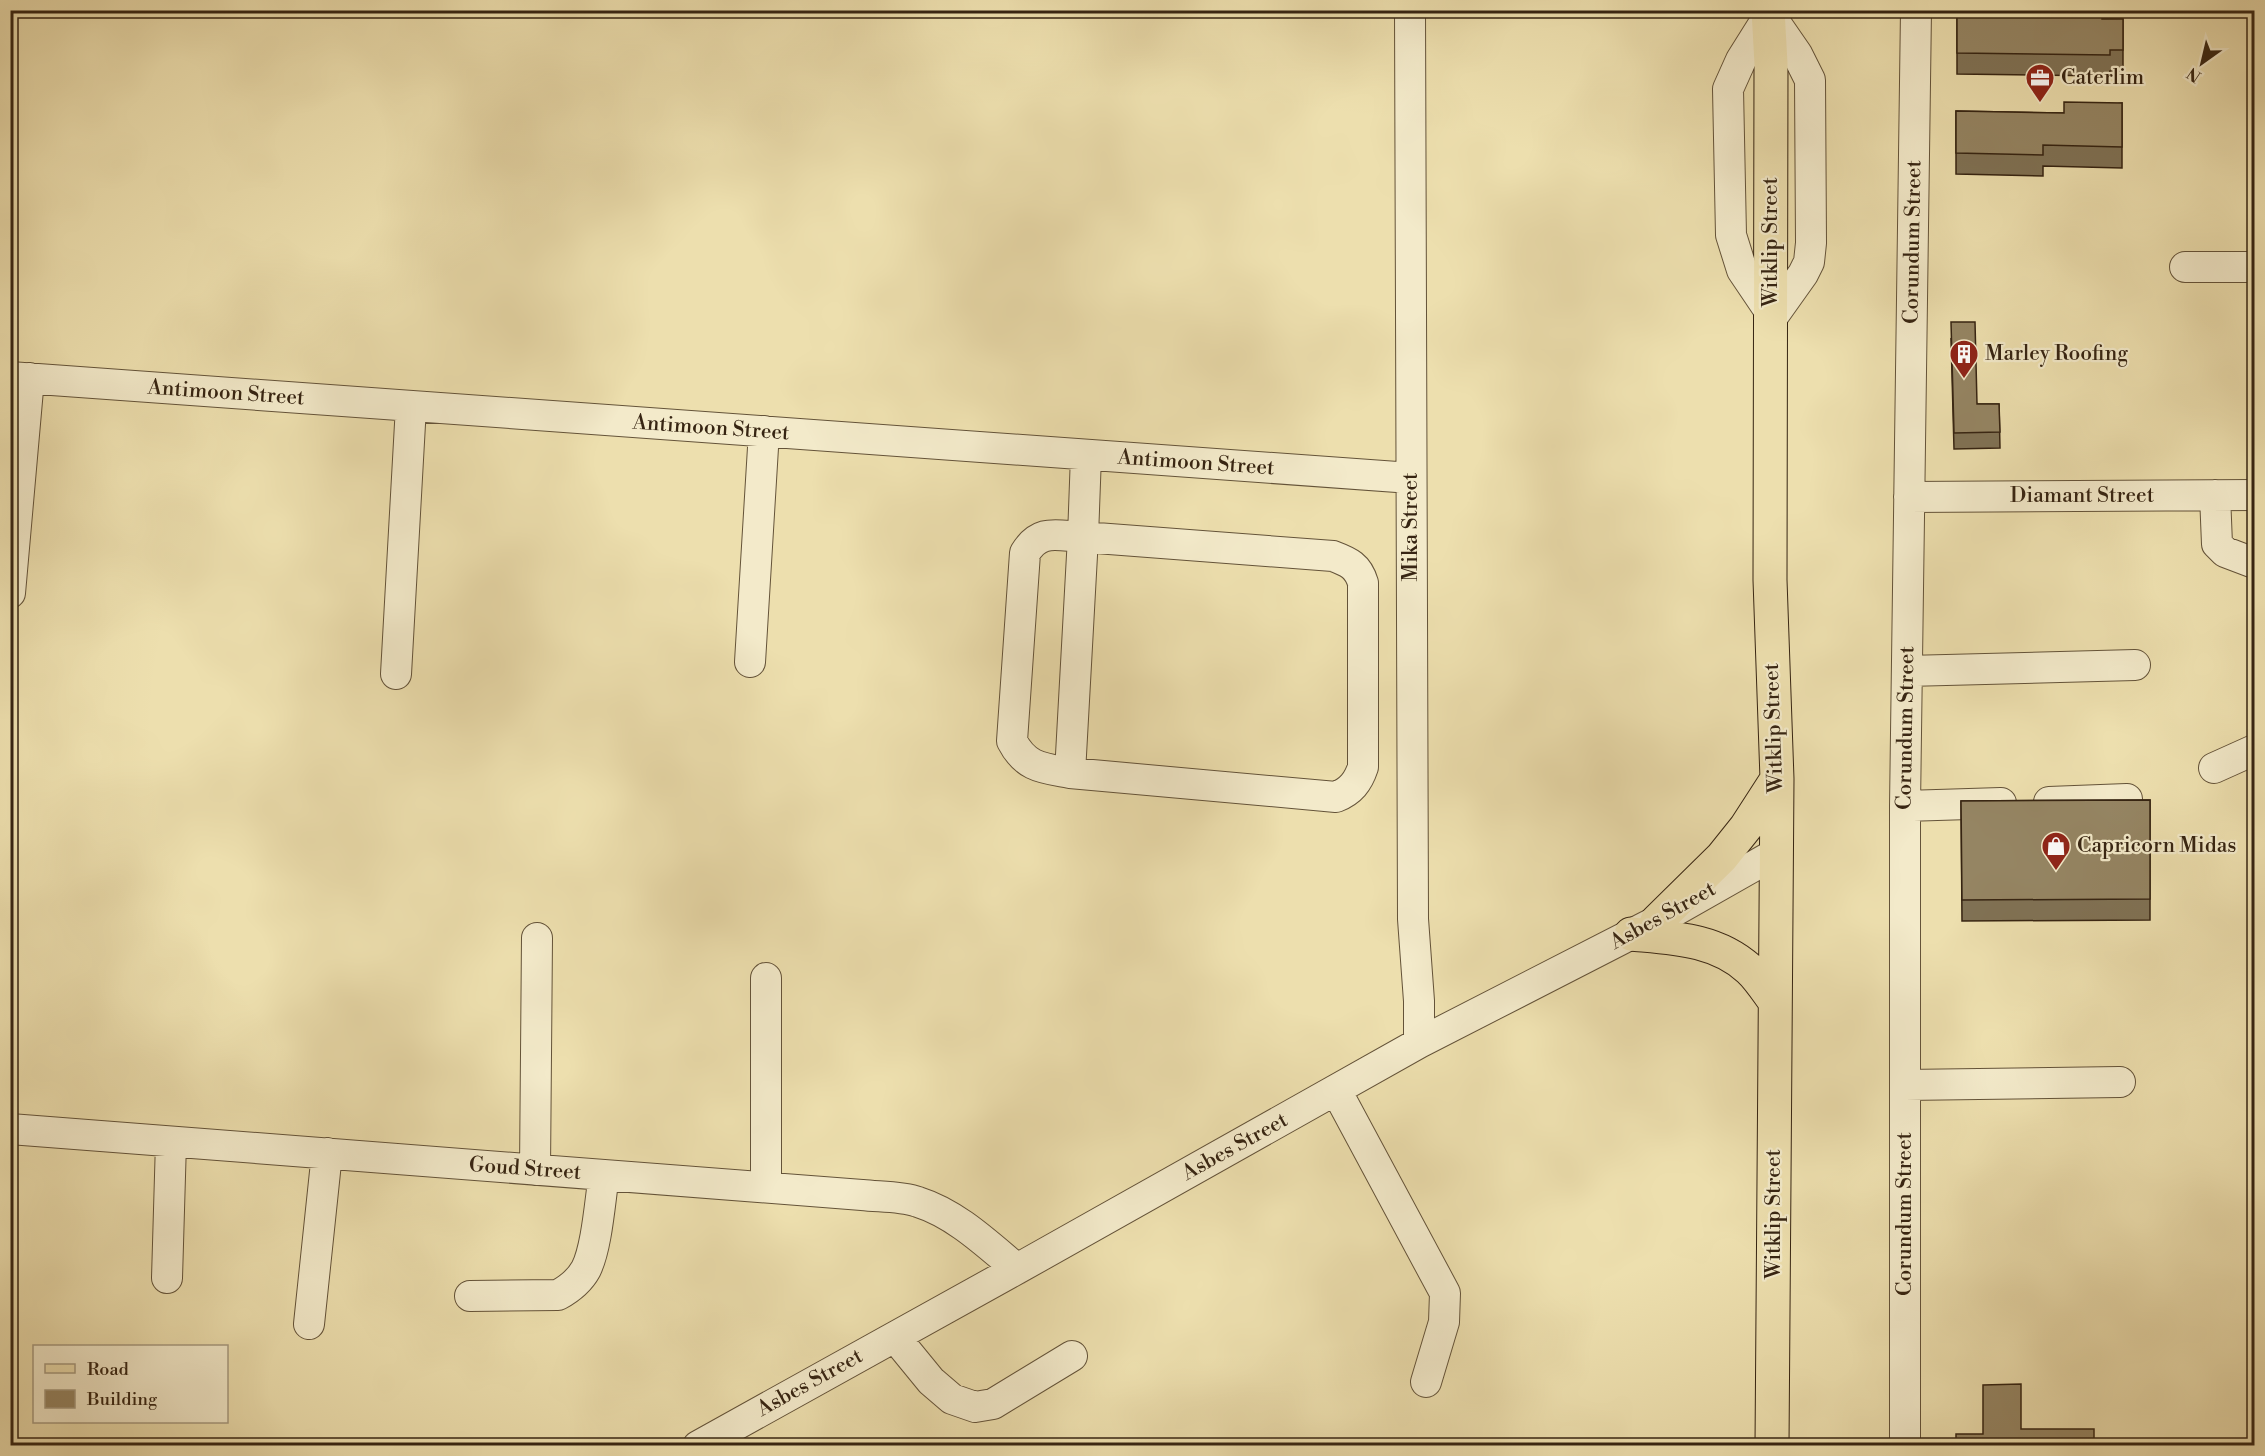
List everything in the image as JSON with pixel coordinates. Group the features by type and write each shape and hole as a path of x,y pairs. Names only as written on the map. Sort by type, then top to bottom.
{"main road":[{"name":"Witklip Street","path":"1768,13 1771,64 1770,580 1777,779 1772,1446"},
{"path":"1644,928 1722,857 1746,827 1777,779"},
{"path":"1644,928 1689,939 1724,952 1749,969 1775,1002"}],"street":[{"name":"Mika Street","path":"1410,10 1413,920 1419,1001 1419,1043"},
{"name":"Corundum Street","path":"1905,1446 1905,806 1916,10"},
{"path":"2186,267 2254,267"},
{"name":"Antimoon Street","path":"20,378 1411,478"},
{"path":"10,593 20,378"},
{"path":"396,675 411,406"},
{"path":"750,662 764,431"},
{"path":"1070,773 1086,455"},
{"path":"2216,495 2217,544 2225,552 2254,563"},
{"name":"Diamant Street","path":"1909,497 2254,495"},
{"path":"1042,535 1083,537 1333,556 1351,563 1360,571 1363,583 1363,766 1352,788 1336,797 1070,773 1036,766 1025,760 1012,741 1025,553 1031,543 1042,535"},
{"path":"1907,671 2135,665"},
{"path":"2214,768 2254,750"},
{"path":"1905,806 2127,799"},
{"name":"Asbes Street","path":"698,1446 1419,1043 1644,928 1775,854"},
{"path":"535,1170 537,938"},
{"path":"766,978 766,1187"},
{"path":"1905,1085 2120,1082"},
{"path":"1336,1090 1445,1293 1444,1322 1426,1382"},
{"name":"Goud Street","path":"10,1129 766,1187 916,1201 961,1225 1017,1269"},
{"path":"167,1278 171,1142"},
{"path":"309,1324 327,1154"},
{"path":"470,1296 558,1295 573,1285 586,1270 592,1252 604,1175"},
{"path":"895,1337 931,1381 952,1399 975,1407 993,1404 1072,1356"}],"building":[{"path":"1960,10 2102,10 2102,19 2123,19 2123,50 2110,50 2110,55 1957,53 1957,16 1960,16"},
{"path":"2064,102 2122,103 2122,147 2043,145 2043,155 1956,153 1956,111 2064,113"},
{"name":"Marley Roofing","path":"1951,322 1975,322 1977,404 1999,404 2000,432 1954,433"},
{"name":"Capricorn Midas","path":"2150,800 2150,899 1962,900 1961,801"},
{"path":"2021,1384 2021,1429 2094,1429 2094,1446 1956,1446 1956,1434 1983,1434 1983,1385"}],"place":[{"name":"Caterlim","path":"2040,104"},
{"name":"Marley Roofing","path":"1964,380"},
{"name":"Capricorn Midas","path":"2056,872"}]}
